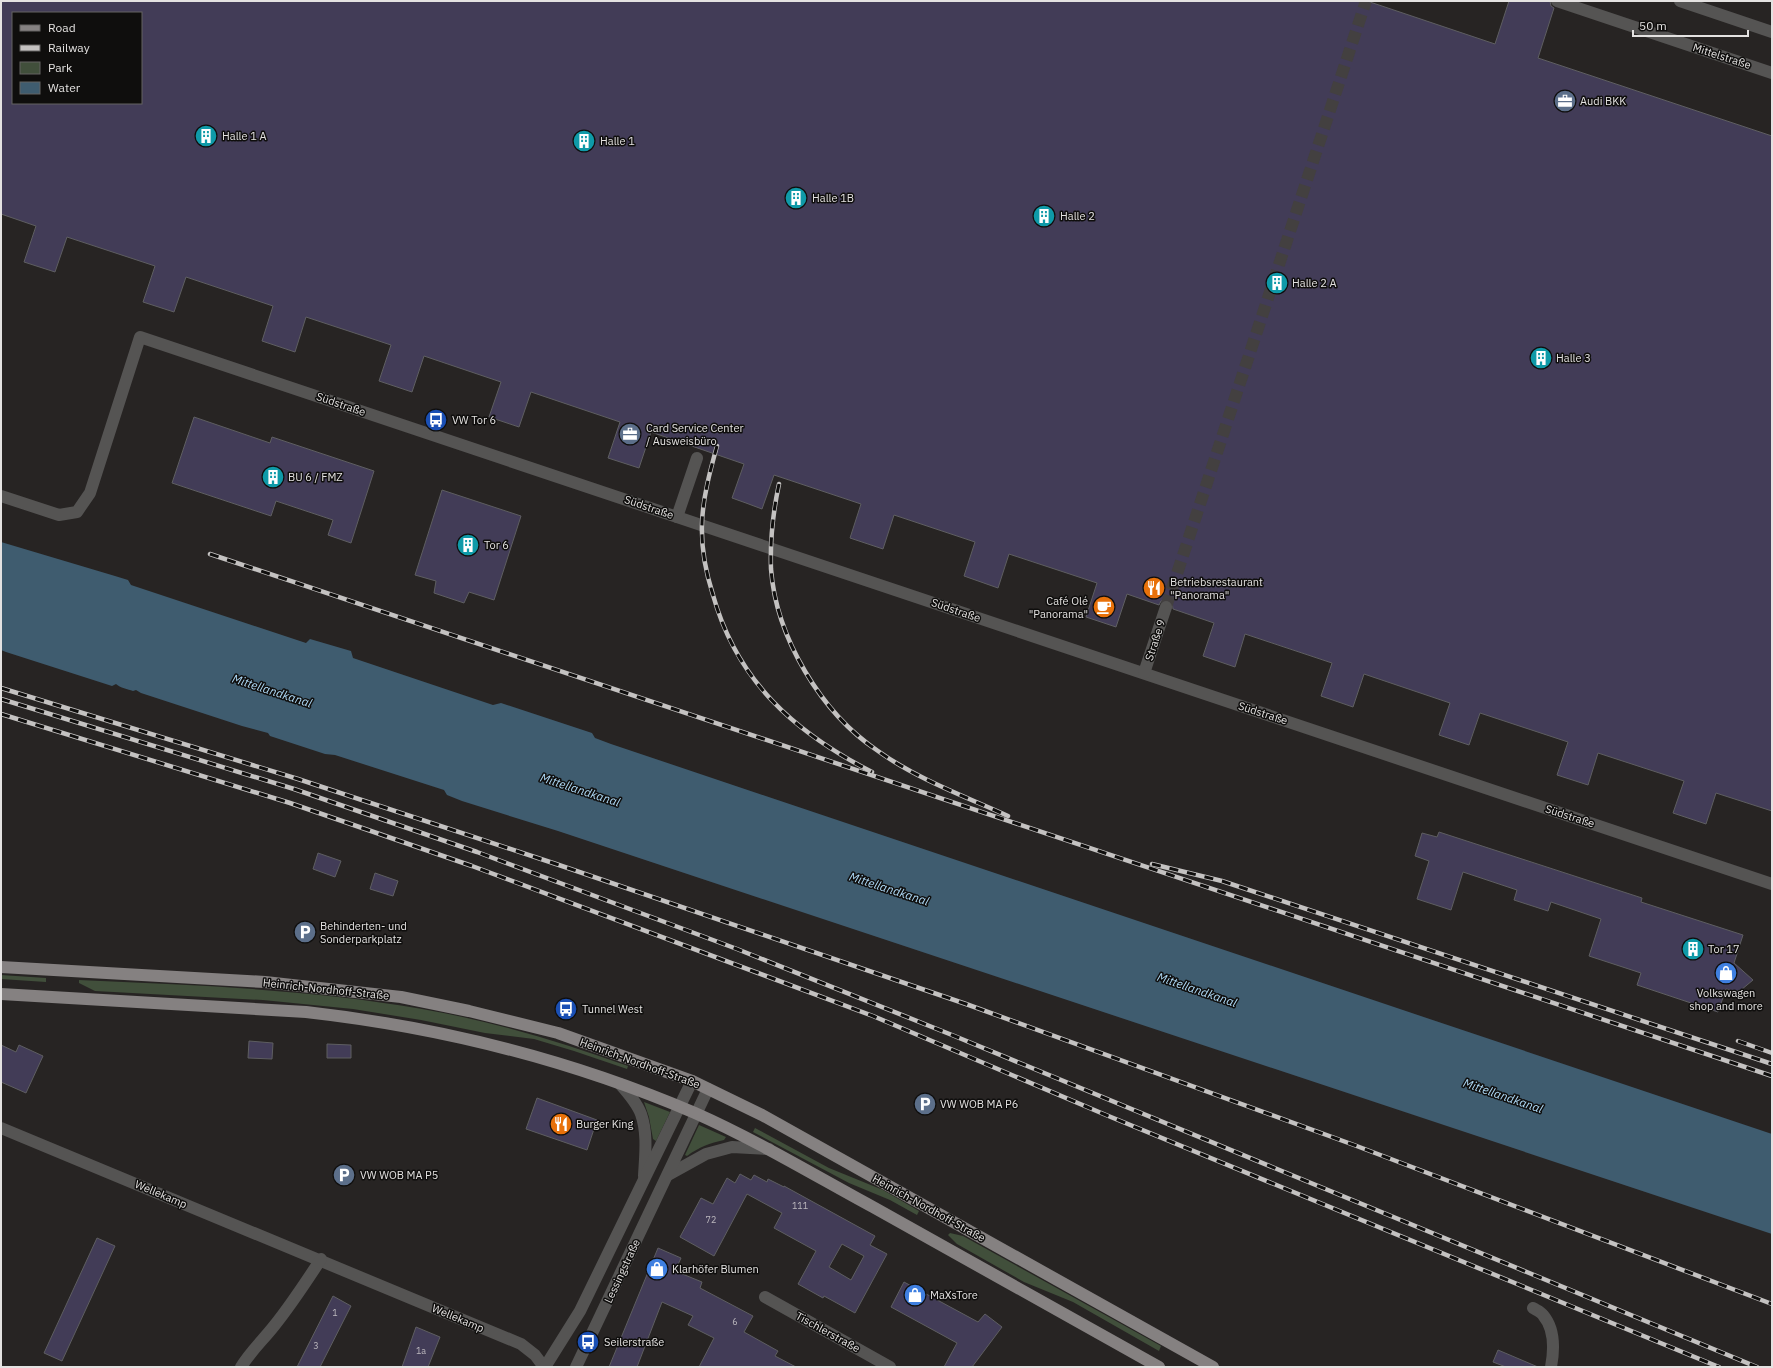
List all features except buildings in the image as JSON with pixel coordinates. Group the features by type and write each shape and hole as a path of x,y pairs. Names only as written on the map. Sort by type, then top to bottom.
{"main road":[{"name":"Heinrich-Nordhoff-Straße","path":"1,967 265,982 401,997 469,1011 558,1033 692,1081 787,1129 1213,1367"},
{"path":"1,994 250,1008 350,1017 441,1033 519,1052 620,1084 680,1107 769,1149 1159,1367"}],"street":[{"name":"Mittelstraße","path":"1557,1 1772,73"},
{"path":"1680,1 1772,32"},
{"name":"Südstraße","path":"1,496 59,515 77,512 90,493 140,337 1772,884"},
{"path":"677,517 697,458"},
{"name":"Straße 9","path":"1144,673 1166,607"},
{"name":"Lessingstraße","path":"545,1367 580,1311 692,1081"},
{"name":"Lessingstraße","path":"620,1084 631,1097 641,1114 646,1146 643,1183"},
{"name":"Lessingstraße","path":"576,1367 708,1089"},
{"name":"Wellekamp","path":"1,1128 321,1259 521,1344 535,1355 545,1367"},
{"path":"668,1175 706,1154 732,1147 769,1149"},
{"path":"241,1367 303,1287 321,1259"},
{"name":"Tischlerstraße","path":"765,1297 890,1367"},
{"path":"1533,1308 1544,1315 1552,1333 1553,1355 1551,1367"}],"green space":[{"path":"1,975 46,978 46,982 1,979"},
{"path":"79,980 293,992 379,1002 448,1014 500,1026 628,1066 627,1069 534,1039 485,1033 421,1020 353,1009 263,1000 95,991 79,983"},
{"path":"644,1102 670,1112 656,1141 653,1139 649,1117"},
{"path":"699,1125 726,1137 724,1140 714,1142 687,1156 685,1155"},
{"path":"755,1128 829,1168 883,1190 919,1211 917,1215 890,1200 849,1183 753,1132"},
{"path":"950,1233 963,1236 1161,1346 1159,1351 1073,1302 1024,1282 957,1244 948,1235"}],"water":[{"name":"Mittellandkanal","path":"1,542 128,580 131,585 306,643 310,639 351,651 353,658 493,705 501,703 592,733 595,738 611,744 1772,1134 1772,1234 558,831 462,801 447,795 444,790 335,755 325,754 270,736 268,733 242,726 141,693 136,690 133,691 116,684 112,686 6,652 1,650"}],"tunnel":[{"path":"1166,607 1366,1"}],"railway":[{"path":"717,446 705,494 702,532 704,560 708,578 724,626 737,653 753,678 772,701 818,740 872,772"},
{"path":"779,484 771,547 771,569 775,595 782,621 792,646 820,695 857,735 893,761 925,779 1008,816"},
{"path":"210,554 1772,1076"},
{"path":"1,688 298,779 556,864 966,1004 1354,1145 1772,1304"},
{"path":"1,699 294,789 477,852 737,949 952,1035 1757,1367"},
{"path":"1,714 290,803 472,866 873,1016 1106,1115 1719,1367"},
{"path":"1152,864 1222,881 1772,1064"},
{"path":"1738,1041 1772,1053"}],"place":[{"name":"Audi BKK","path":"1565,101"},
{"name":"Halle 1 A","path":"206,136"},
{"name":"Halle 1","path":"584,141"},
{"name":"Halle 1B","path":"796,198"},
{"name":"Halle 2","path":"1044,216"},
{"name":"Halle 2 A","path":"1277,283"},
{"name":"Halle 3","path":"1541,358"},
{"name":"VW Tor 6","path":"436,420"},
{"name":"Card Service Center / Ausweisbüro","path":"630,434"},
{"name":"BU 6 / FMZ","path":"273,477"},
{"name":"Tor 6","path":"468,545"},
{"name":"Betriebsrestaurant \"Panorama\"","path":"1154,588"},
{"name":"Café Olé \"Panorama\"","path":"1104,607"},
{"name":"Behinderten- und Sonderparkplatz","path":"305,932"},
{"name":"Tor 17","path":"1693,949"},
{"name":"Volkswagen shop and more","path":"1726,973"},
{"name":"Tunnel West","path":"566,1009"},
{"name":"VW WOB MA P6","path":"925,1104"},
{"name":"Burger King","path":"561,1124"},
{"name":"VW WOB MA P5","path":"344,1175"},
{"name":"Klarhöfer Blumen","path":"657,1269"},
{"name":"MaXsTore","path":"915,1295"},
{"name":"Seilerstraße","path":"588,1342"}]}
